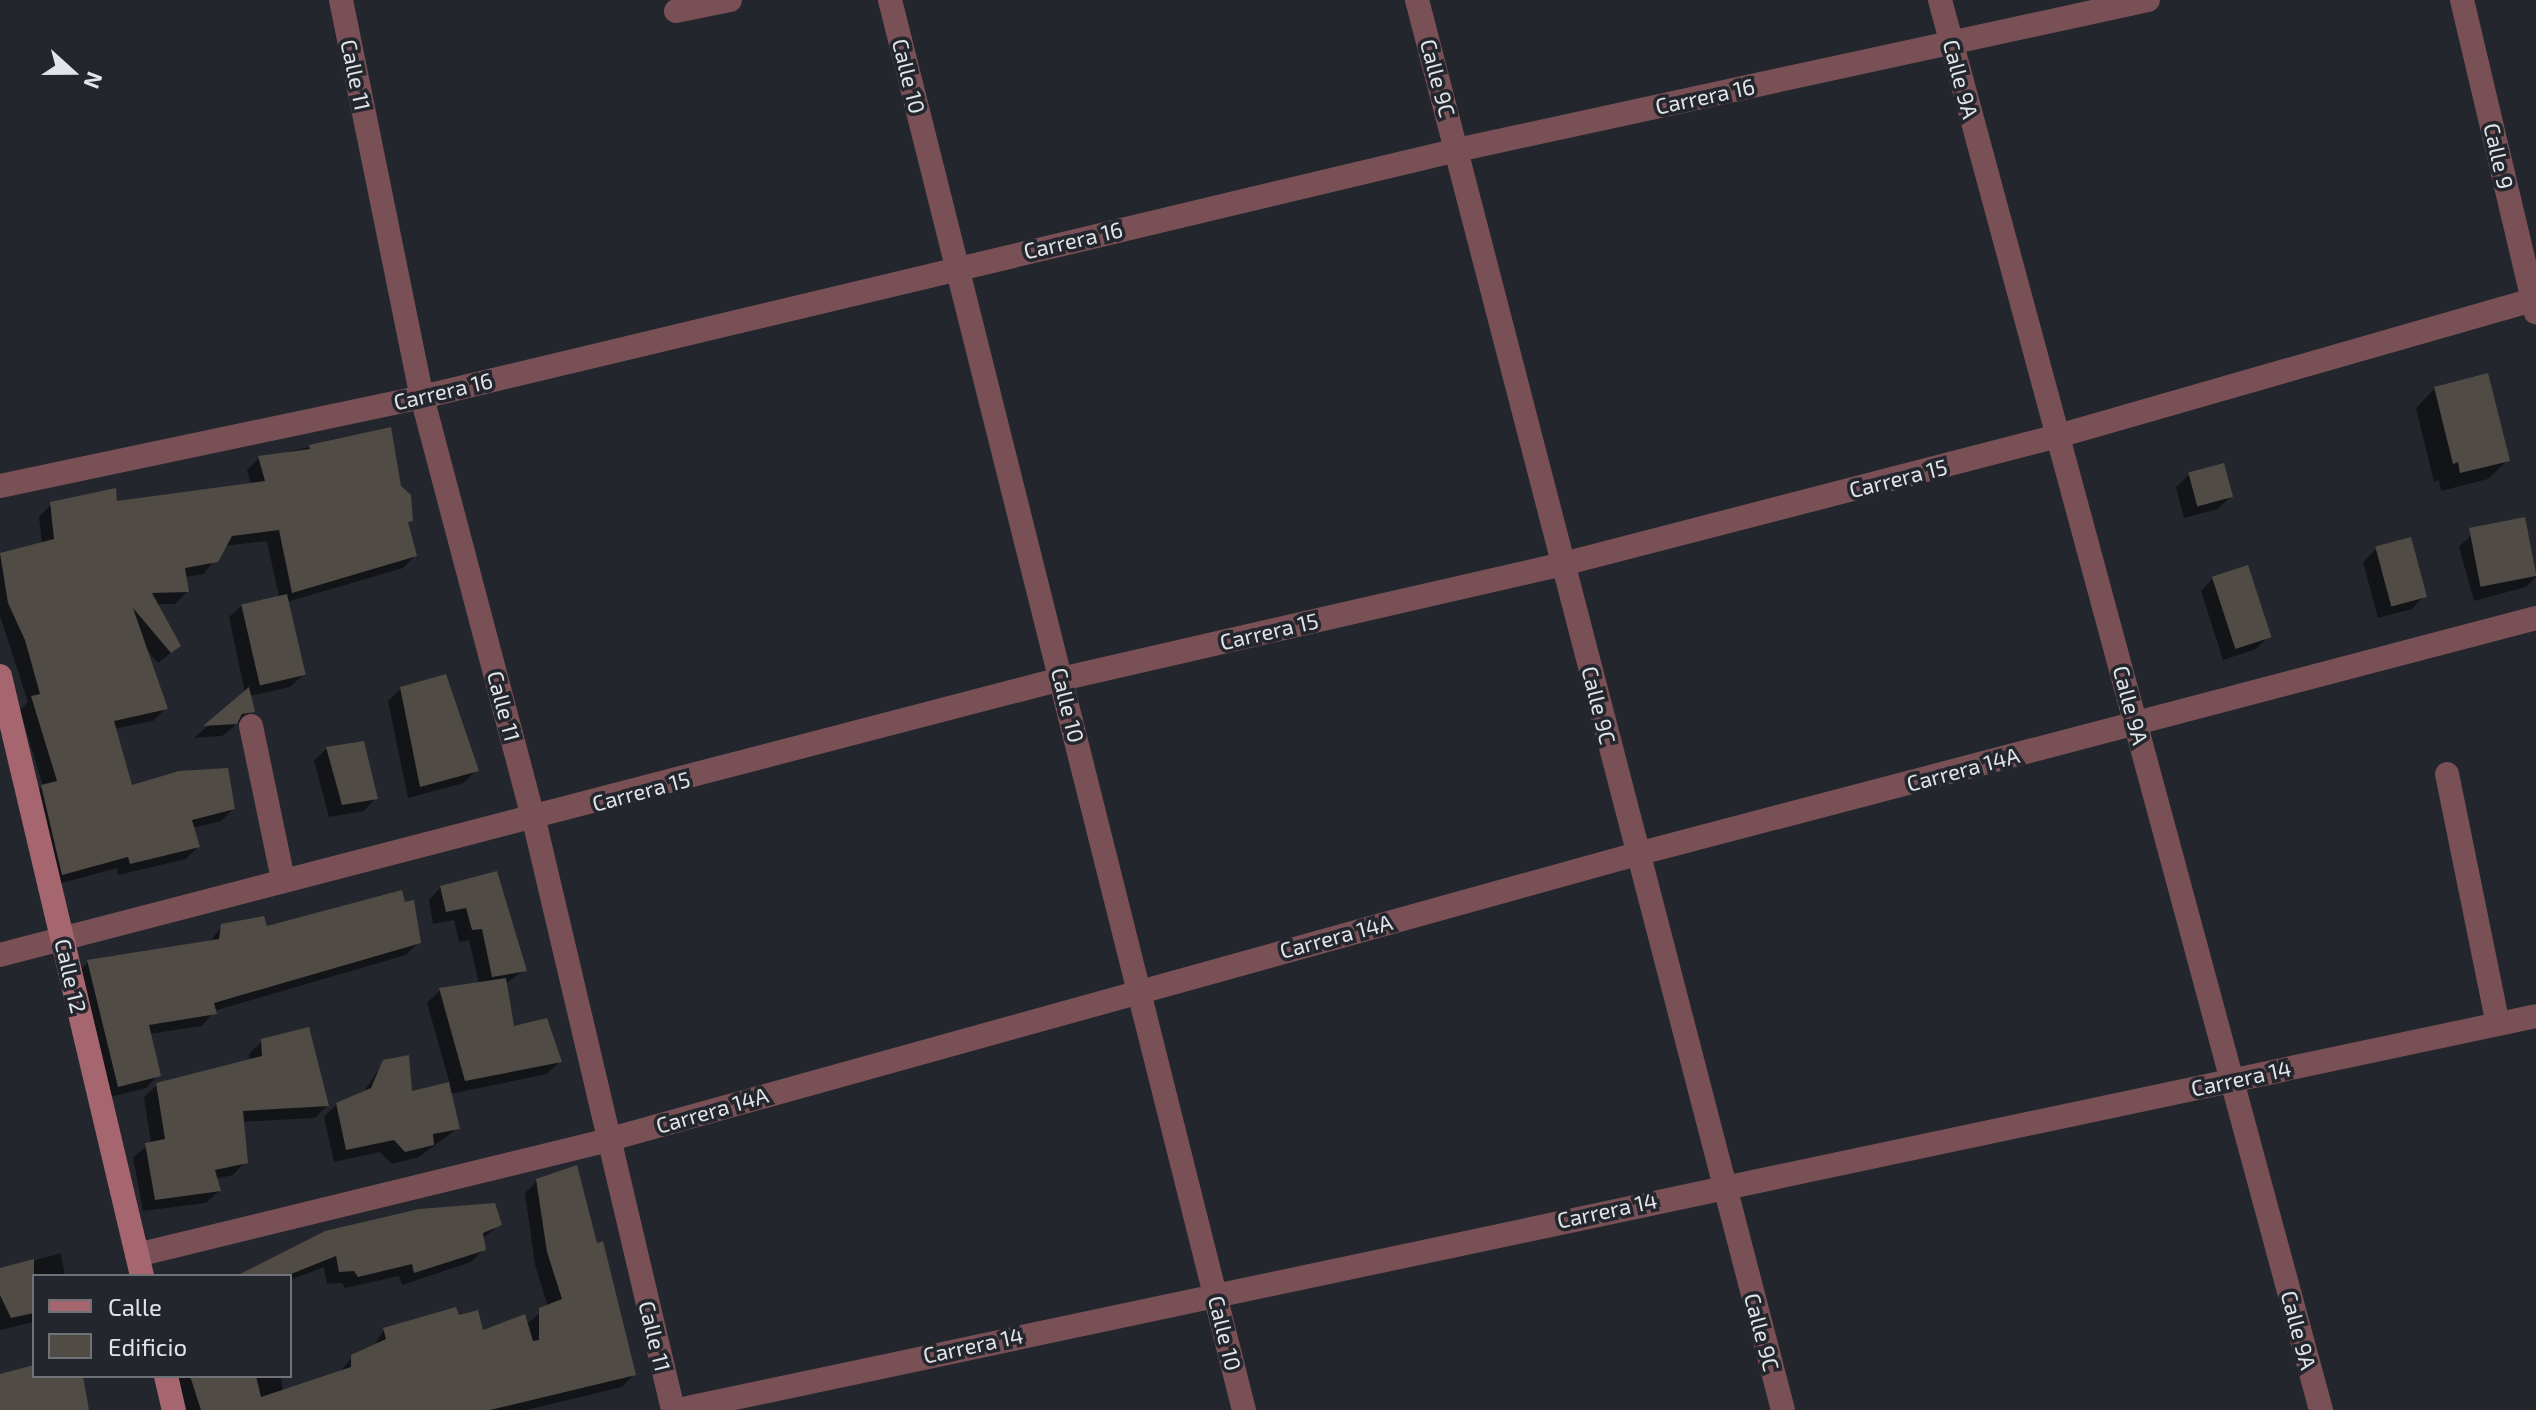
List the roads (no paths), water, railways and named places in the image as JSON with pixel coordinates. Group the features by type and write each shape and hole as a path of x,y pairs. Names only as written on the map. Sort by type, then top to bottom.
{"street":[{"name":"Calle 11","path":"341,0 422,397 534,820 607,1140 676,1410"},
{"path":"676,11 730,0"},
{"name":"Calle 10","path":"890,0 1244,1410"},
{"name":"Calle 9C","path":"1417,0 1722,1186 1783,1410"},
{"name":"Calle 9A","path":"1940,0 2321,1410"},
{"name":"Carrera 16","path":"0,486 422,397 1457,150 2148,0"},
{"name":"Calle 9","path":"2462,0 2535,304"},
{"name":"Carrera 15","path":"0,955 63,942 283,879 534,820 1061,679 1563,564 2058,436 2535,304"},
{"name":"Carrera 14A","path":"140,1265 607,1140 1637,854 2536,618"},
{"name":"Calle 12","path":"0,676 140,1265"},
{"path":"251,726 283,879"},
{"path":"2447,774 2498,1024"},
{"name":"Carrera 14","path":"676,1410 1215,1292 2536,1016"},
{"path":"166,1378 174,1410"}]}
